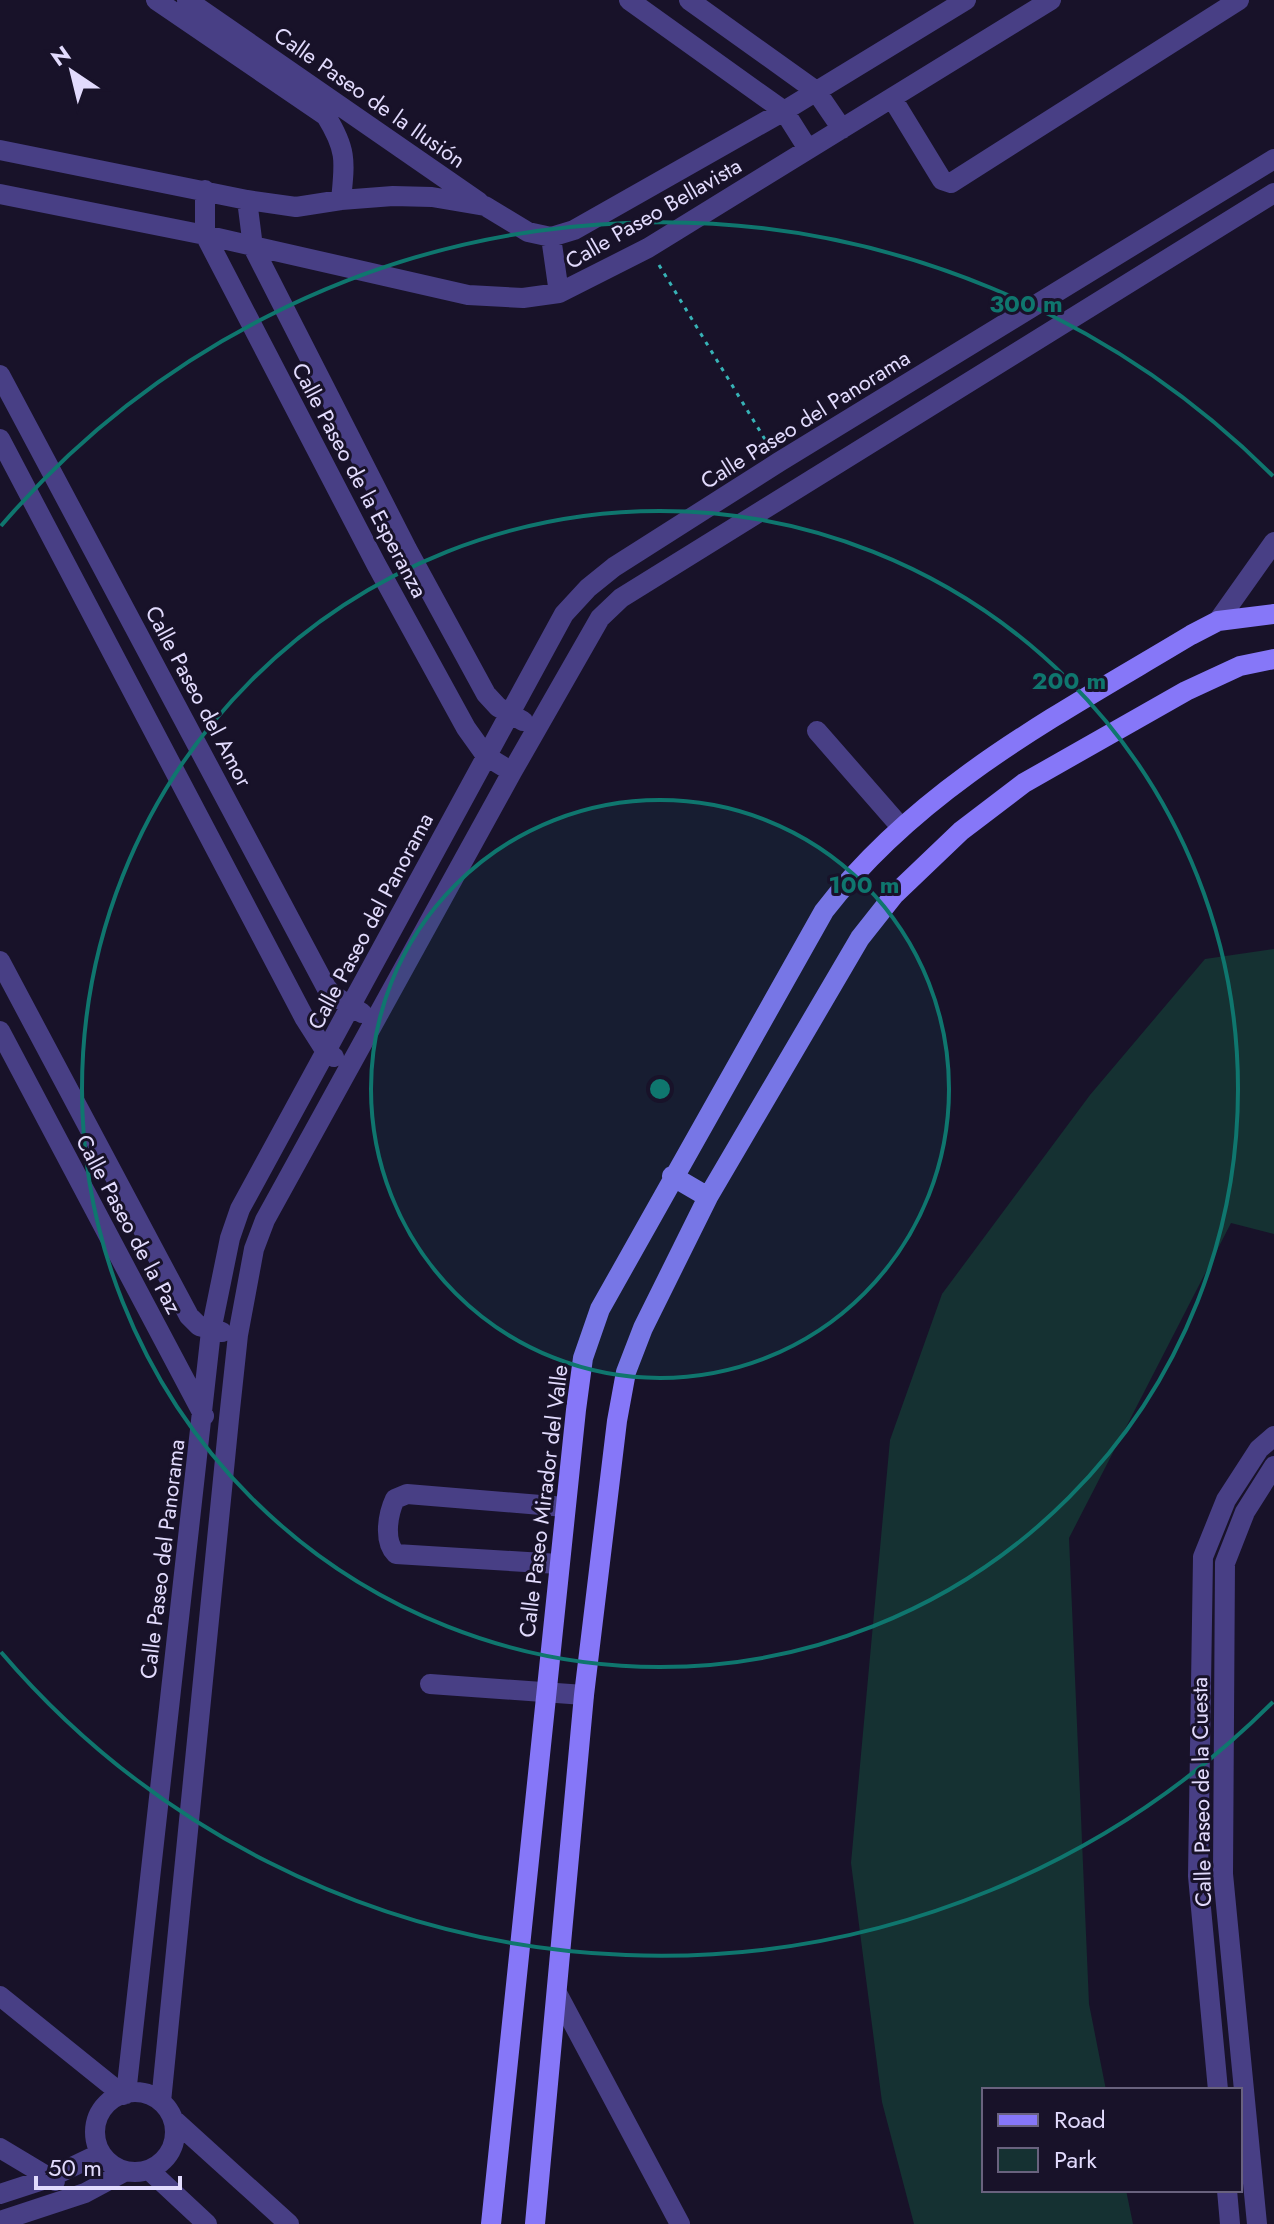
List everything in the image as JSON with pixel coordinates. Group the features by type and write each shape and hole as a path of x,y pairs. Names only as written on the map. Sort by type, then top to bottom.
{"street":[{"name":"Calle Paseo de la Ilusión","path":"156,0 326,116 342,141 344,170 341,200"},
{"name":"Calle Paseo de la Ilusión","path":"187,0 485,206"},
{"path":"629,0 784,111 808,149"},
{"path":"689,0 816,91 842,129"},
{"name":"Calle Paseo Bellavista","path":"0,150 296,207 393,196 432,197 485,206 528,232 551,237 574,230 784,111 966,0"},
{"name":"Calle Paseo Bellavista","path":"0,194 205,235 468,295 523,298 559,293 648,248 1051,0"},
{"path":"892,98 942,180 951,183 1239,0"},
{"name":"Calle Paseo del Panorama","path":"124,2094 211,1331 230,1238 240,1209 564,614 588,588 614,567 779,462 1274,159"},
{"name":"Calle Paseo de la Esperanza","path":"205,190 205,235 432,670 486,756 512,772"},
{"path":"289,2224 167,2111 145,2094 124,2094 113,2099 100,2114 96,2134 101,2153 116,2168 149,2170 166,2158 175,2129 167,2111 229,1419 238,1335 254,1249 265,1220 600,618 621,598 1274,193"},
{"name":"Calle Paseo de la Esperanza","path":"247,200 253,247 462,652 486,694 511,715 537,728"},
{"path":"551,237 559,293"},
{"name":"Calle Paseo del Amor","path":"0,375 326,987 351,1007 377,1020"},
{"path":"0,439 305,1019 326,1052 349,1067"},
{"path":"1218,621 1274,542"},
{"name":"Calle Paseo Mirador del Valle","path":"491,2224 565,1507 583,1358 600,1309 672,1176 824,911 844,885 900,826 1001,750 1191,635 1218,621 1274,614"},
{"path":"535,2224 584,1695 617,1421 626,1372 643,1328 708,1197 860,938 894,895 990,808 1038,776 1186,691 1240,666 1274,659"},
{"path":"817,731 900,826"},
{"name":"Calle Paseo de la Paz","path":"0,961 189,1316 199,1326 211,1331"},
{"name":"Calle Paseo de la Paz","path":"0,1031 203,1415"},
{"path":"672,1176 708,1197"},
{"path":"211,1331 238,1335"},
{"path":"203,1415 229,1419"},
{"name":"Calle Paseo de la Cuesta","path":"1257,2224 1223,1874 1225,1563 1270,1453"},
{"name":"Calle Paseo de la Cuesta","path":"1218,2088 1198,1876 1203,1557 1226,1500 1270,1453"},
{"path":"559,1564 396,1554 388,1540 391,1507 395,1499 407,1494 565,1507"},
{"path":"430,1684 584,1695"},
{"path":"1198,1876 1223,1874"},
{"path":"558,1995 680,2224"},
{"path":"0,1996 124,2094"},
{"path":"0,2148 49,2178 85,2193"},
{"path":"0,2194 49,2178 101,2153"},
{"path":"149,2170 207,2224"},
{"path":"0,2221 85,2193 126,2171"},
{"path":"1227,2192 1230,2224"}],"path":[{"path":"648,248 779,462"}],"green space":[{"path":"1274,949 1274,1234 1231,1223 1069,1538 1089,2004 1106,2088 982,2088 982,2192 1126,2192 1133,2224 914,2224 882,2102 851,1863 890,1440 942,1294 1090,1095 1205,959"}]}
